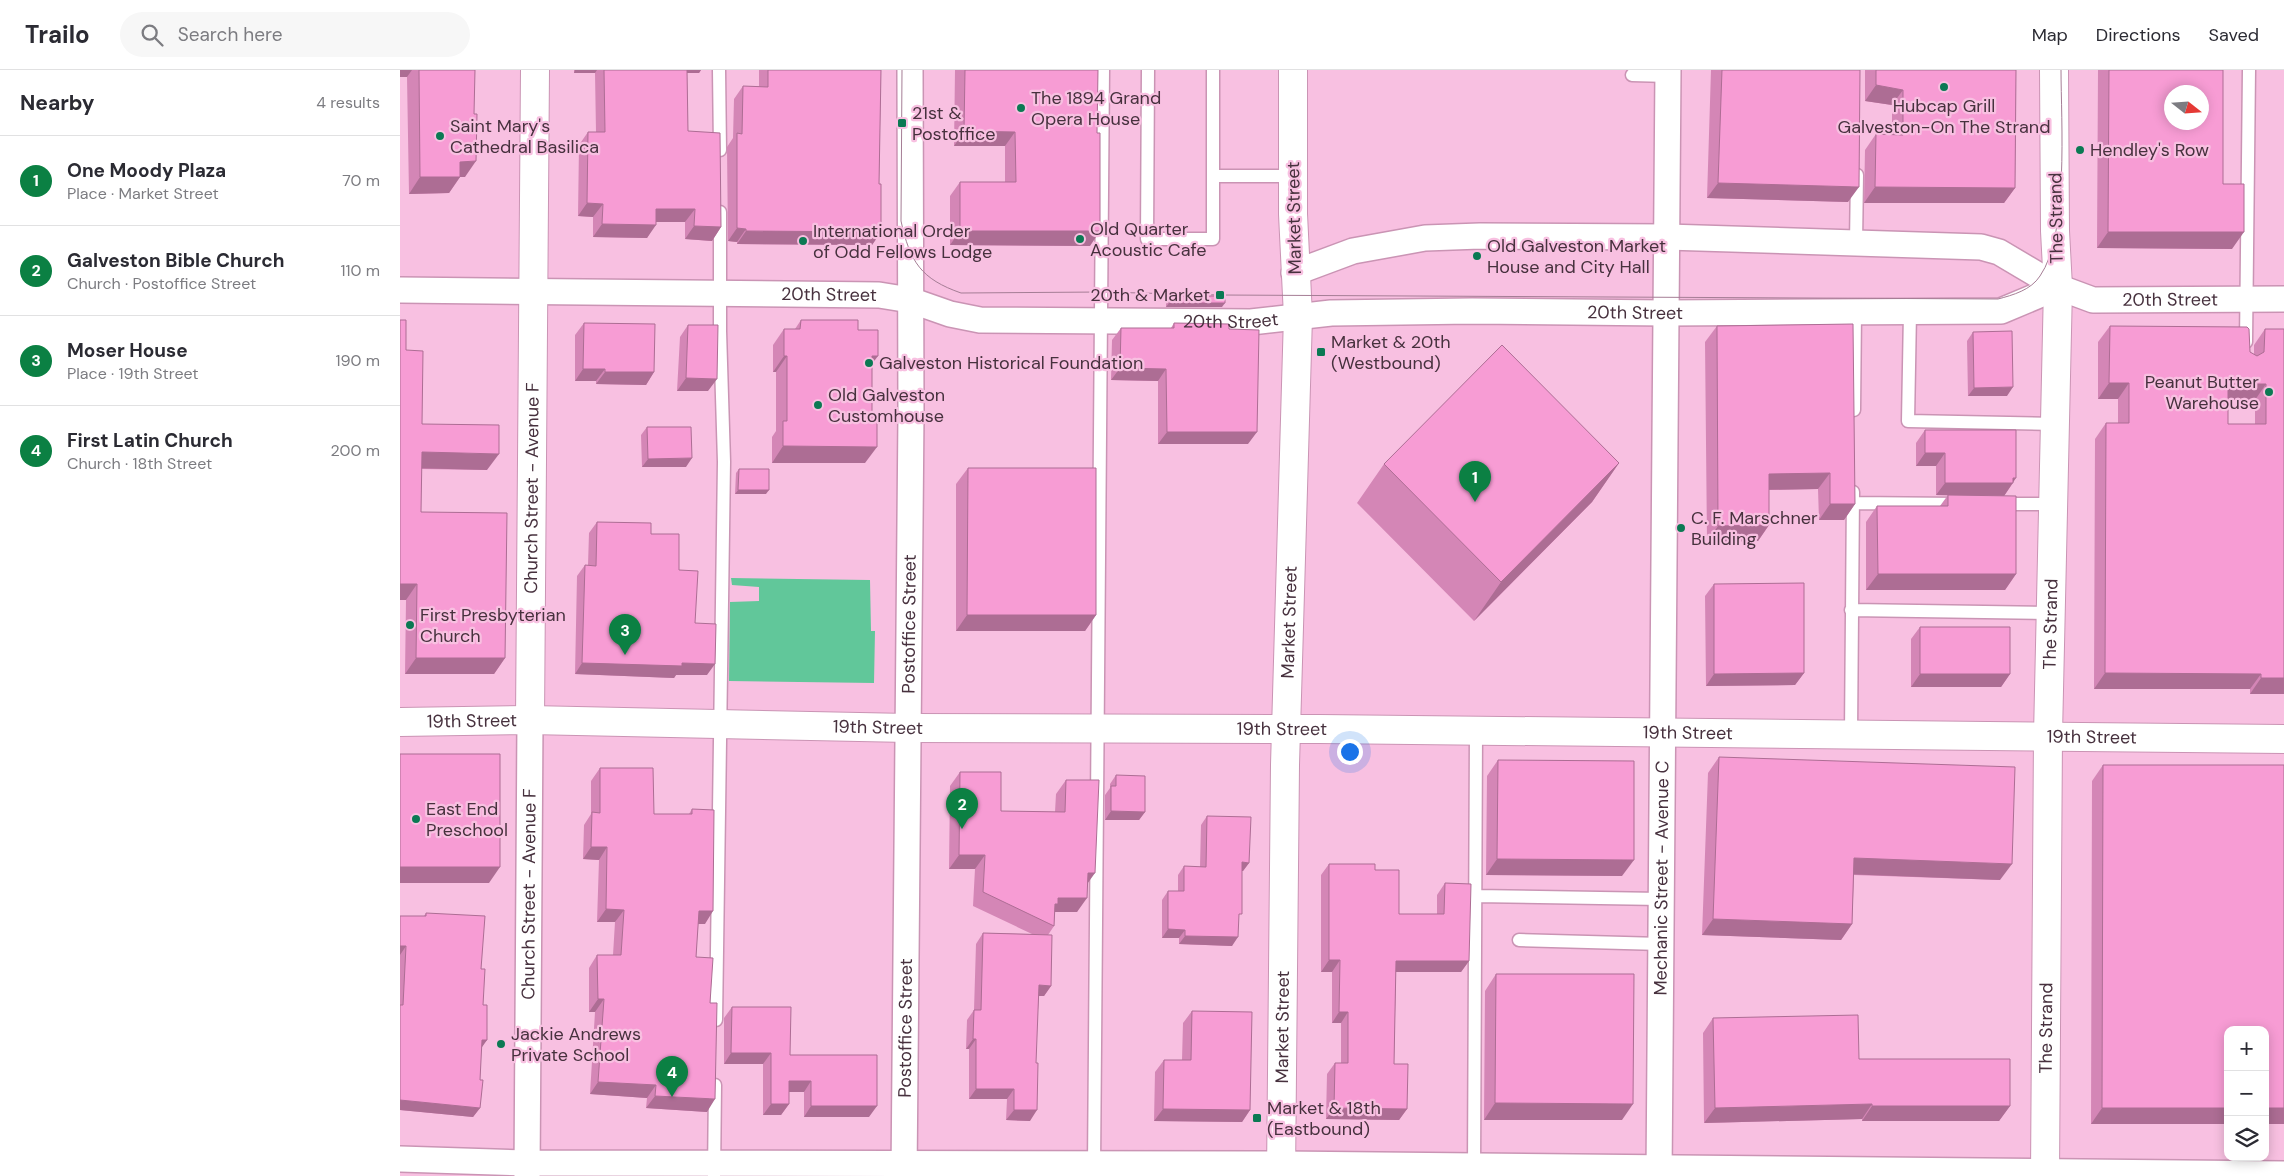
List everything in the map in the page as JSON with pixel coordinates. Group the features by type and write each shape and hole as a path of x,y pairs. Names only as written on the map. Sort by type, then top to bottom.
{"street":[{"name":"Church Street - Avenue F","path":"527,1169 535,70"},
{"name":"Postoffice Street","path":"904,1169 911,413 910,70"},
{"name":"Market Street","path":"1281,1170 1286,730 1298,316 1294,274 1293,70"},
{"name":"The Strand","path":"2045,1174 2048,735 2058,287 2054,70"},
{"name":"Mechanic Street - Avenue C","path":"1659,1172 1668,73"},
{"name":"20th Street","path":"1294,274 1353,251 1425,238 1480,236 1667,237 1981,247 1999,252 2058,287 2093,300 2284,299"},
{"name":"20th Street","path":"400,290 721,295 879,295 910,300 950,314 980,320 1251,322 1331,313 1472,311 1666,313 2001,311 2058,287"},
{"name":"19th Street","path":"400,722 530,720 908,728 2048,735 2284,739"},
{"path":"400,1159 527,1169 2284,1174"}],"lane":[{"path":"719,70 720,158"},
{"path":"1094,1171 1103,70"},
{"path":"1148,70 1147,240 1213,239 1213,70"},
{"path":"2246,355 2249,70"},
{"path":"1632,75 1668,73"},
{"path":"1856,243 1857,166"},
{"path":"1213,176 1293,176"},
{"path":"716,1036 724,462 720,197"},
{"path":"1854,427 1855,312"},
{"path":"1910,312 1908,421 2055,424"},
{"path":"1851,734 1853,474"},
{"path":"1852,503 1970,504"},
{"path":"1989,504 2053,504"},
{"path":"1851,610 2050,613"},
{"path":"1474,1172 1476,732"},
{"path":"1475,896 1661,899"},
{"path":"1519,940 1661,944"},
{"path":"714,1170 715,1075"}],"green space":[{"path":"731,578 870,580 871,631 875,631 874,683 729,681 730,602 759,601 759,587 732,585"}],"building":[{"name":"Saint Mary's Cathedral Basilica","path":"419,70 475,70 474,114 477,114 476,161 460,162 460,177 420,177"},
{"path":"604,70 687,70 688,131 720,133 721,227 694,226 695,209 656,209 656,225 602,224 603,204 587,203 588,132 605,132"},
{"path":"768,70 881,70 879,184 881,184 881,232 746,231 746,229 737,228 737,133 742,134 743,86 768,87"},
{"path":"965,70 1098,70 1097,133 1100,133 1100,231 960,231 960,182 1016,182 1015,132 964,131"},
{"path":"1722,70 1860,70 1859,187 1718,183"},
{"path":"1876,70 2016,70 2015,188 1875,187 1876,134 1903,135 1903,90 1876,85"},
{"path":"2109,70 2223,70 2223,184 2244,184 2244,232 2108,232"},
{"path":"1169,296 1225,296 1225,303 1169,303"},
{"path":"400,320 406,320 406,350 423,351 422,424 499,425 499,454 422,452 421,512 507,513 505,658 416,658 417,584 400,584"},
{"name":"Old Galveston Customhouse","path":"801,320 858,320 858,330 878,330 878,356 872,356 872,421 877,421 877,447 783,446 783,421 787,421 787,356 784,356 784,329 800,329"},
{"path":"584,323 655,324 654,372 605,372 605,369 583,369"},
{"path":"1174,323 1229,324 1229,329 1259,330 1257,432 1167,432 1166,369 1120,368 1121,328 1174,328"},
{"path":"1853,324 1855,504 1830,504 1830,473 1769,474 1769,525 1718,526 1717,326"},
{"path":"688,325 718,325 717,379 686,378"},
{"path":"2110,326 2247,327 2249,329 2250,352 2257,356 2264,352 2265,329 2284,329 2284,678 2261,678 2261,674 2105,673 2106,423 2129,423 2129,383 2109,383","holes":["2228,384 2266,384 2266,424 2228,424"]},
{"path":"2012,331 2013,387 1974,388 1973,332"},
{"path":"1502,345 1619,463 1501,582 1384,464"},
{"path":"647,427 691,427 692,458 648,459"},
{"path":"1925,430 2016,430 2016,478 2013,478 2013,483 1945,483 1945,453 1925,453"},
{"path":"968,468 1096,468 1096,615 967,615"},
{"path":"739,469 769,469 769,490 738,490"},
{"path":"1948,495 2016,496 2016,574 1878,574 1877,506 1948,506"},
{"path":"597,522 651,523 651,534 679,534 679,570 698,571 695,623 716,624 715,664 682,663 682,666 582,663 585,565 596,566"},
{"path":"1804,583 1804,673 1714,674 1714,584"},
{"path":"1920,627 2010,627 2010,674 1920,674"},
{"path":"400,754 500,754 500,867 400,867"},
{"path":"1719,757 2015,767 2012,864 1854,858 1852,924 1713,919"},
{"path":"1498,760 1634,761 1634,860 1497,859"},
{"path":"2103,765 2284,765 2284,1108 2269,1108 2269,1026 2224,1026 2224,1108 2102,1108"},
{"path":"600,768 653,768 654,814 692,814 692,809 714,810 713,911 699,911 696,957 713,958 710,1003 717,1003 715,1099 655,1096 656,1085 598,1082 604,999 598,999 597,955 621,955 624,910 606,909 607,847 591,847 592,812 600,813"},
{"path":"960,772 1001,772 1001,811 1065,812 1066,780 1099,780 1095,873 1088,873 1087,898 1058,898 1058,904 1055,904 1054,926 983,892 985,855 959,855"},
{"path":"1116,775 1145,776 1145,812 1111,811 1111,786 1116,786"},
{"path":"1207,816 1251,817 1249,863 1242,862 1242,914 1239,914 1238,937 1185,936 1185,930 1168,929 1168,891 1184,891 1184,866 1206,867"},
{"path":"1329,864 1375,864 1375,870 1399,870 1399,914 1444,914 1445,883 1471,884 1469,961 1396,961 1394,1064 1408,1064 1407,1109 1334,1108 1335,1063 1348,1063 1348,1012 1339,1012 1340,960 1329,960"},
{"path":"426,913 485,916 481,969 485,969 483,1005 487,1005 487,1040 482,1040 480,1080 483,1080 480,1108 400,1100 400,1005 403,1005 406,946 400,946 400,916 426,916"},
{"path":"983,933 1052,935 1051,986 1039,985 1036,1063 1038,1063 1037,1110 1014,1110 1014,1089 976,1089 976,1039 973,1039 974,1010 981,1010"},
{"path":"1496,974 1634,974 1633,1104 1495,1103"},
{"path":"732,1007 791,1007 790,1055 877,1055 877,1106 811,1106 811,1081 789,1081 789,1104 771,1104 771,1053 731,1053"},
{"path":"1192,1011 1252,1012 1250,1110 1163,1109 1164,1060 1191,1060"},
{"path":"1858,1015 1859,1059 2010,1059 2010,1106 1872,1106 1872,1104 1715,1108 1713,1018"}],"tram line":[{"path":"902,70 901,221 909,248 919,267 936,282 961,293 1101,292 1220,295 1998,299 2016,294 2036,281 2049,257 2056,234 2062,147 2061,70"}],"place":[{"name":"Hubcap Grill Galveston-On The Strand","path":"1944,87"},
{"name":"The 1894 Grand Opera House","path":"1021,108"},
{"name":"21st & Postoffice","path":"902,123"},
{"name":"Saint Mary's Cathedral Basilica","path":"440,136"},
{"name":"Hendley's Row","path":"2080,150"},
{"name":"Old Quarter Acoustic Cafe","path":"1080,239"},
{"name":"International Order of Odd Fellows Lodge","path":"803,241"},
{"name":"Old Galveston Market House and City Hall","path":"1477,256"},
{"name":"20th & Market","path":"1220,295"},
{"name":"Market & 20th (Westbound)","path":"1321,352"},
{"name":"Galveston Historical Foundation","path":"869,363"},
{"name":"Peanut Butter Warehouse","path":"2269,392"},
{"name":"Old Galveston Customhouse","path":"818,405"},
{"name":"One Moody Plaza","path":"1475,502"},
{"name":"C. F. Marschner Building","path":"1681,528"},
{"name":"First Presbyterian Church","path":"410,625"},
{"name":"Moser House","path":"625,655"},
{"name":"East End Preschool","path":"416,819"},
{"name":"Galveston Bible Church","path":"962,829"},
{"name":"Jackie Andrews Private School","path":"501,1044"},
{"name":"First Latin Church","path":"672,1097"},
{"name":"Market & 18th (Eastbound)","path":"1257,1118"}]}
